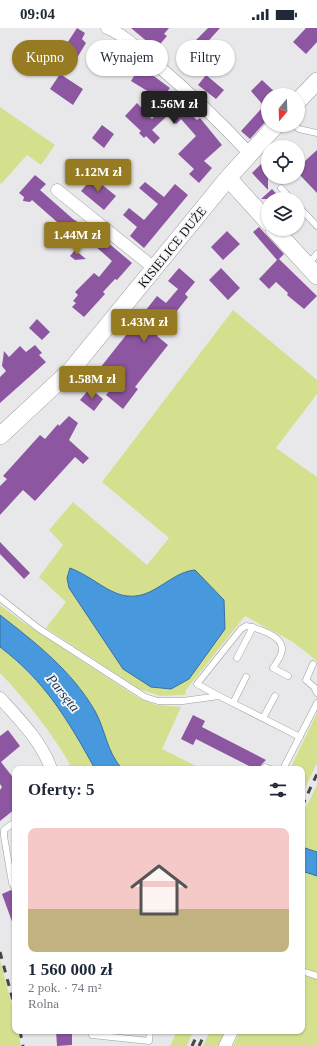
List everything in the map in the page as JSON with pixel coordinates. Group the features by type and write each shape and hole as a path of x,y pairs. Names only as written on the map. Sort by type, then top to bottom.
{"street":[{"path":"110,29 142,52 178,83 249,153"},
{"path":"305,94 317,81"},
{"name":"KISIELICE DUŻE","path":"0,436 72,369 228,178 269,132"},
{"path":"228,178 261,214"},
{"path":"57,190 154,268"},
{"path":"282,236 314,265"},
{"path":"0,698 38,744 49,766"},
{"path":"225,1046 231,1034"}],"lane":[{"path":"305,130 317,133"},
{"path":"281,188 285,192"},
{"path":"305,213 317,226"},
{"path":"0,598 38,628 145,697 158,701 183,701 219,696"},
{"path":"288,676 273,668 281,654 282,648 280,642 276,638 253,627 246,626 241,629 197,684 300,737"},
{"path":"237,658 253,627"},
{"path":"314,664 306,680 314,687 317,693"},
{"path":"233,703 246,677"},
{"path":"263,718 275,696"},
{"path":"285,766 317,703"},
{"path":"12,824 2,830 12,876"},
{"path":"305,972 317,976"},
{"path":"92,1035 149,1041 150,1034"}],"green space":[{"path":"0,107 55,145 41,165 27,155 1,184 0,182"},
{"path":"233,310 317,380 317,394 276,448 317,477 317,661 293,642 245,616 186,690 185,695 160,696 139,689 46,628 66,602 39,577 63,545 49,530 73,502 147,565 169,538 102,482","holes":["70,568 78,571 105,589 133,598 151,592 186,571 123,669 70,588"]},
{"path":"0,605 20,620 140,699 157,705 181,707 162,749 196,766 120,766 109,748 99,718 76,683 53,658 0,615"},
{"path":"0,647 16,660 43,688 65,718 93,766 68,766 70,764 38,717 0,673"},
{"path":"317,713 317,763 305,789 305,766 291,766"},
{"path":"317,785 317,852 305,848 305,809"},
{"path":"305,872 317,876 317,1046 233,1046 239,1034 305,1034"},
{"path":"0,960 12,1006 12,1034 19,1034 21,1046 0,1046"},
{"path":"176,1034 192,1034 187,1046 170,1046"},
{"path":"209,1034 226,1034 221,1046 203,1046"}],"water":[{"path":"70,568 112,591 122,595 132,596 144,594 180,574 195,570 224,600 225,629 189,679 171,689 151,687 123,669 69,588 67,578"},
{"name":"Parsęta","path":"0,615 40,647 76,683 99,718 109,748 120,766 93,766 54,702 30,674 0,647"},
{"path":"305,848 317,852 317,876 305,872"}],"building":[{"path":"77,28 85,33 82,39 86,43 78,56 78,40 69,40"},
{"path":"131,28 169,28 164,34 167,36 164,40 145,40"},
{"path":"208,28 220,28 209,40 196,40"},
{"path":"306,28 317,28 317,42 306,54 293,42"},
{"path":"59,76 63,76 83,89 73,105 50,89"},
{"path":"134,76 154,76 170,88 166,93 197,120 200,118 222,145 204,161 212,168 199,183 189,174 194,169 178,154 196,136 181,119 176,124 167,116 152,130 160,138 154,144 146,136 144,138 139,133 141,131 125,116 137,103 152,119 165,105 149,92 131,81"},
{"path":"205,76 207,76 224,90 216,99 198,85"},
{"path":"262,80 271,88 261,88 261,103 251,91"},
{"path":"261,109 261,127 250,139 241,131"},
{"path":"102,125 114,134 104,148 92,138"},
{"path":"317,150 317,193 305,180 305,161"},
{"path":"261,164 261,183 252,173"},
{"path":"96,174 103,180 100,183 116,196 104,210 81,191"},
{"path":"35,175 46,184 40,190 73,219 87,228 75,241 63,231 65,229 32,200 30,202 23,201 24,197 19,193"},
{"path":"145,182 164,197 175,184 188,195 144,248 130,236 137,227 123,215 129,208 144,220 158,204 139,188"},
{"path":"262,184 268,184 268,190"},
{"path":"259,227 261,229 261,236 267,236 284,254 279,259 317,296 304,309 287,295 288,293 276,282 269,289 259,279 277,260 253,232"},
{"path":"93,230 132,263 117,280 115,279 103,292 105,294 84,317 72,307 76,303 73,301 78,295 75,292 94,273 99,277 112,261 86,238"},
{"path":"227,231 240,244 223,260 211,247"},
{"path":"75,250 86,259 75,260 70,256"},
{"path":"179,268 195,282 185,294 188,297 157,336 168,345 135,387 138,389 123,409 106,395 118,381 100,368 157,296 166,303 178,289 168,281"},
{"path":"221,268 240,288 228,300 209,280"},
{"path":"37,319 50,332 42,340 29,328"},
{"path":"35,345 42,353 39,355 46,362 0,403 0,377 6,371 2,366 4,351 9,357 20,346 26,352"},
{"path":"90,388 103,399 94,411 80,400"},
{"path":"69,416 78,423 69,440 89,458 83,464 75,457 35,501 23,490 0,515 0,486 7,479 3,476 40,435 45,439 58,424 59,426"},
{"path":"0,542 30,573 24,579 0,554"},
{"path":"193,715 205,721 202,727 266,760 261,766 249,766 196,739 193,745 181,739"},
{"path":"8,730 20,746 1,762 12,776 12,811 0,821 0,790 2,787 0,784 0,736"},
{"path":"12,890 12,922 2,894"},
{"path":"56,1034 72,1034 72,1045 57,1046"}],"railway":[{"path":"305,800 317,774"},
{"path":"0,952 12,997"},
{"path":"21,1034 23,1046"},
{"path":"192,1046 198,1034"},
{"path":"199,1046 205,1034"}]}
